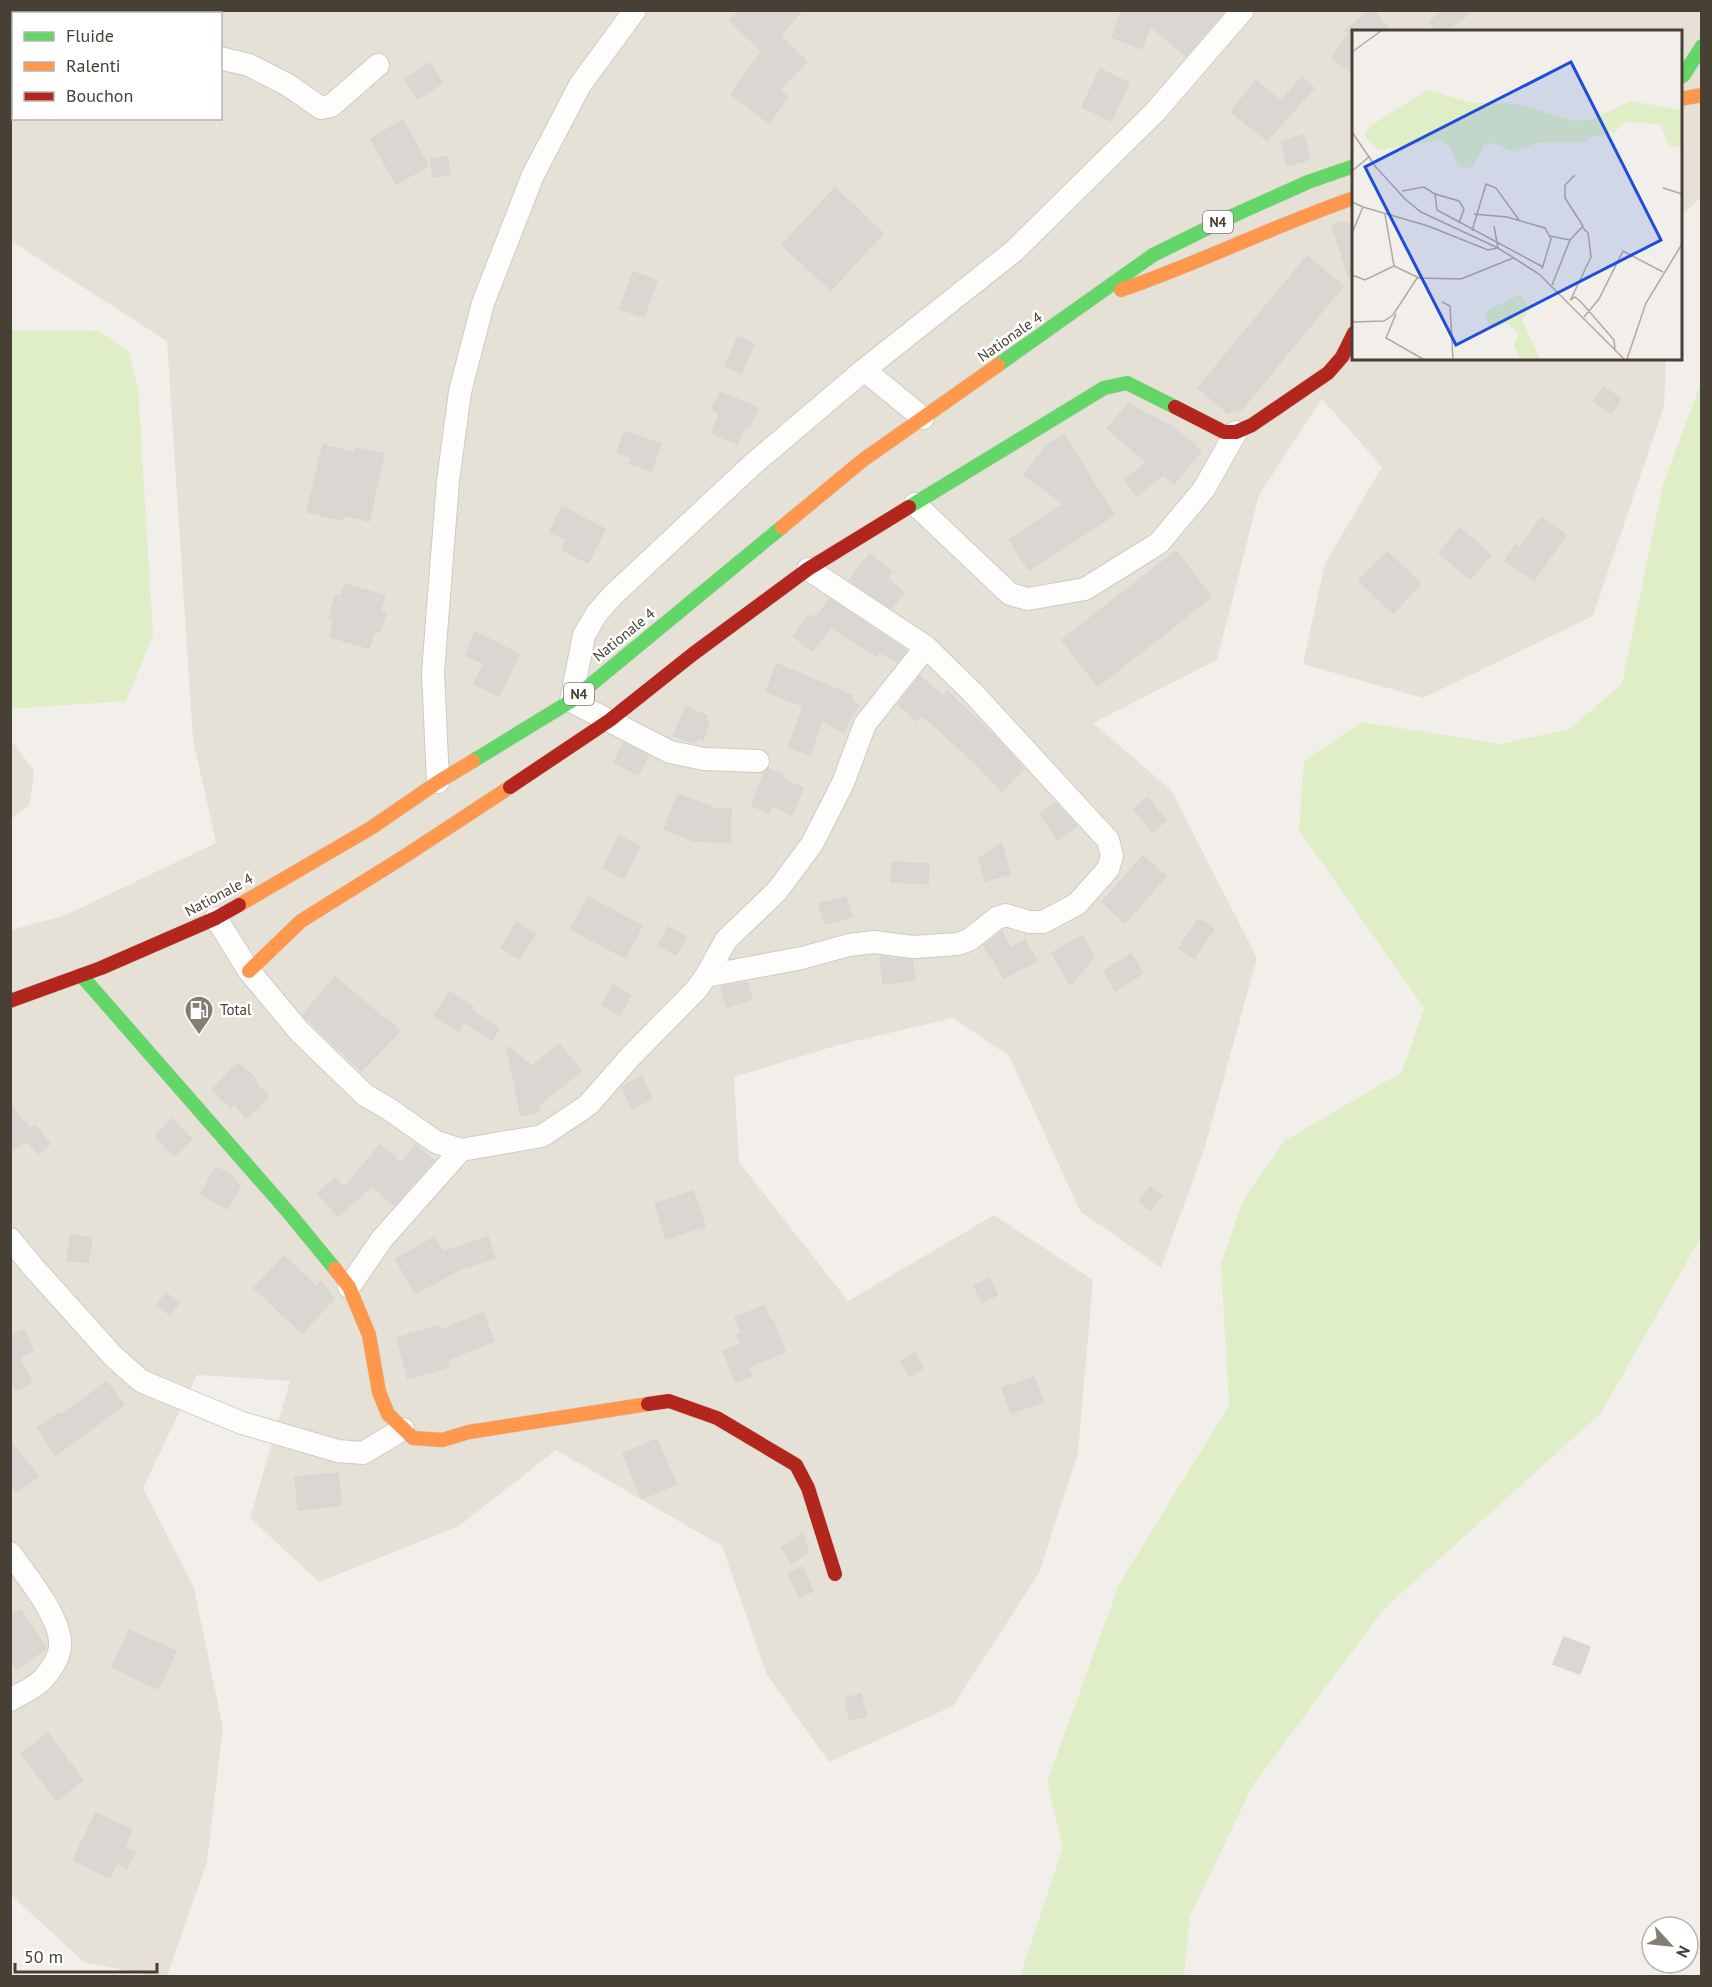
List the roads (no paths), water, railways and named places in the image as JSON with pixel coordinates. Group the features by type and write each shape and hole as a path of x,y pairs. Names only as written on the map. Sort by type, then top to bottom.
{"main road":[{"path":"1682,76 1701,46"},
{"path":"1682,76 1701,72"},
{"path":"1682,99 1701,95"},
{"name":"Nationale 4","path":"10,1001 81,975 216,918 371,828 438,782 571,701 863,460 1153,255 1249,208 1308,182 1352,166"},
{"name":"Nationale 4","path":"1094,298 1152,280 1314,210 1352,198"},
{"path":"249,971 301,921 405,856 610,720 693,654 808,569 1104,388 1127,383 1224,432 1236,432 1252,425 1328,373 1342,357 1352,335"},
{"path":"81,975 289,1213 349,1287 369,1335 379,1392 388,1414 413,1438 442,1440 469,1432 669,1401 717,1418 796,1465 808,1488 835,1574"}],"street":[{"path":"438,782 433,672 448,481 460,392 480,314 533,175 580,85 634,10"},
{"path":"758,761 704,759 670,752 571,701 584,636 597,613 613,595 752,465 864,370 1014,251 1155,112 1243,10"},
{"path":"222,59 249,66 288,85 321,108 331,106 378,65"},
{"path":"864,370 923,418"},
{"path":"915,504 1010,594 1028,599 1085,589 1159,543 1204,489 1236,432"},
{"path":"706,976 802,958 849,945 874,942 913,947 958,944 969,940 997,918 1006,915 1029,922 1043,922 1077,904 1108,869 1112,856 1108,840 973,693 926,647 808,569"},
{"path":"216,918 249,971 298,1031 365,1095 436,1142 461,1150 542,1136 588,1105 631,1056 672,1016 706,976 726,940 777,891 812,843 843,783 865,724 926,647"},
{"path":"349,1287 382,1239 461,1150"},
{"path":"10,1239 113,1356 141,1381 242,1423 338,1450 363,1453 403,1429"},
{"path":"10,1553 52,1614 58,1629 60,1647 57,1659 42,1681 10,1700"}],"place":[{"name":"Total","path":"199,1036"}]}
